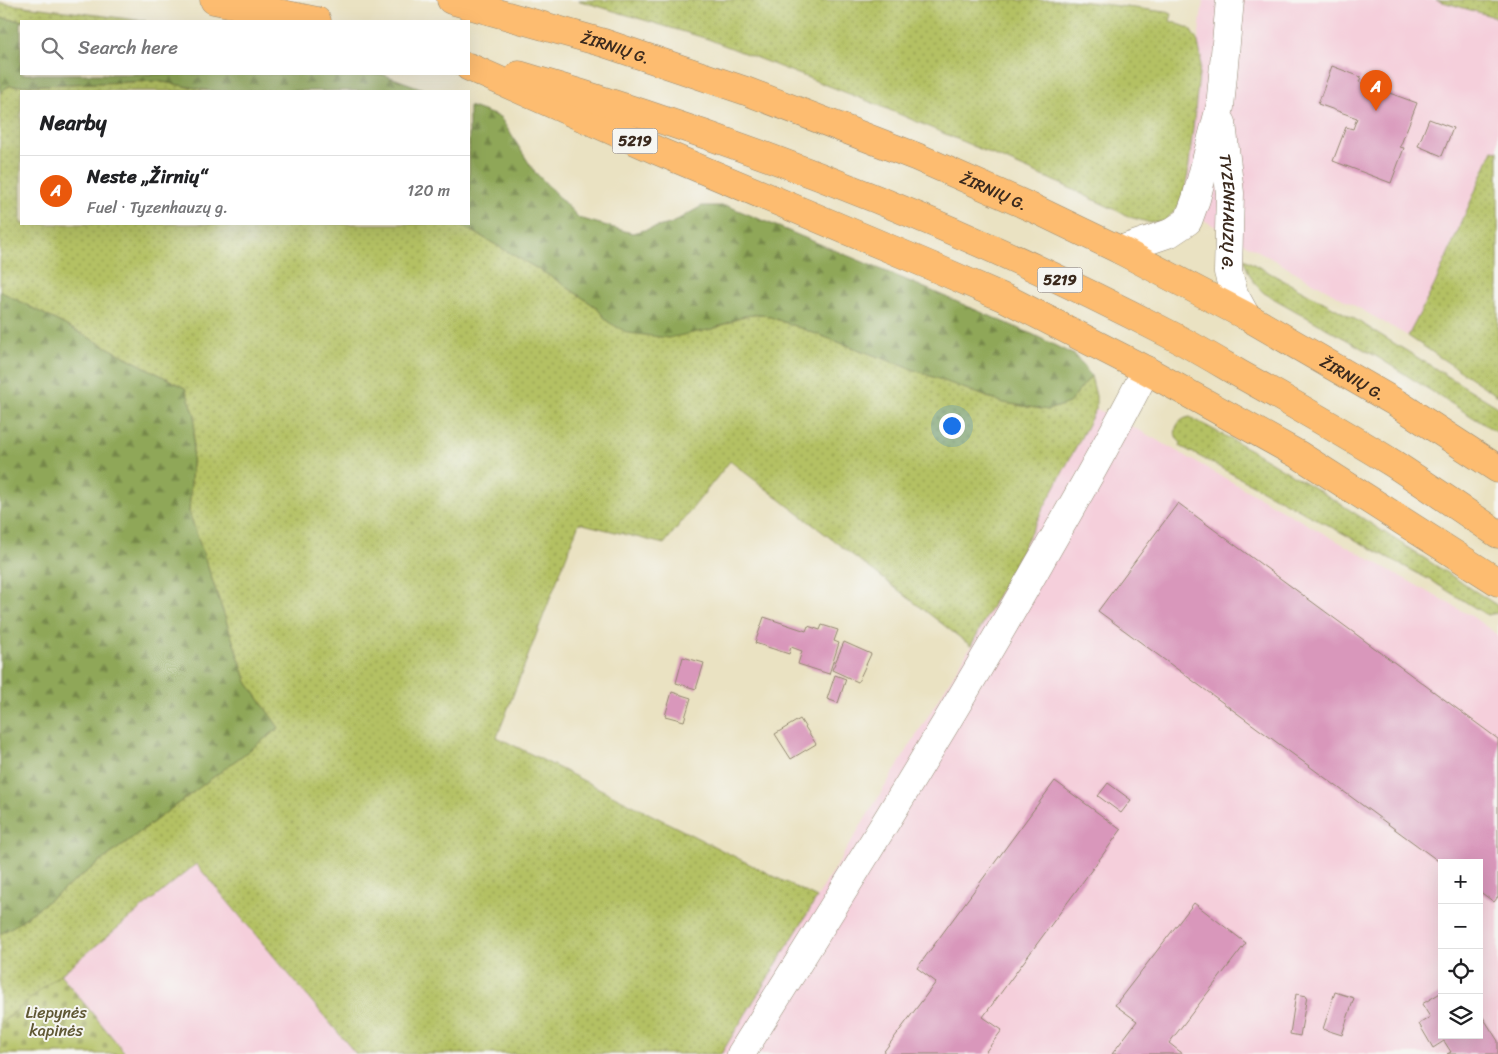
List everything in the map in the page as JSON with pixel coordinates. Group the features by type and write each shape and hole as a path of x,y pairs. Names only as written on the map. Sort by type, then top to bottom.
{"highway":[{"path":"214,0 312,20"},
{"name":"ŽIRNIŲ G.","path":"452,0 604,43 746,91 917,157 1037,210 1120,250 1246,316 1398,404 1498,469"},
{"name":"5219","path":"470,60 588,95 755,153 903,210 1095,296 1170,334 1392,463 1498,534"},
{"name":"5219","path":"470,67 658,151 1009,300 1146,370 1299,456 1498,582"}],"street":[{"name":"TYZENHAUZŲ G.","path":"1120,250 1170,233 1188,221 1196,199 1220,107 1230,0"},
{"name":"TYZENHAUZŲ G.","path":"1220,107 1230,193 1228,272 1234,294 1246,316"},
{"path":"740,1054 867,854 1012,612 1121,420 1146,370"}],"shaded area":[{"path":"1203,0 1436,0 1498,18 1498,151 1492,150 1434,286 1408,336 1179,206 1187,182 1201,57 1198,42"},
{"path":"1096,409 1121,420 1473,617 1498,635 1498,1054 721,1054 971,646"},
{"path":"196,864 356,1054 126,1054 60,974"}],"green space":[{"path":"577,0 1071,0 1166,12 1172,14 1170,21 1189,28 1198,42 1201,57 1187,182 1179,206 1165,221 1151,223 1130,217 1061,184 878,105 708,39"},
{"path":"1436,0 1498,0 1498,18"},
{"path":"0,3 138,20 20,20 0,18"},
{"path":"0,18 20,20 20,75 385,75 426,90 206,90 157,81 8,86 0,93"},
{"path":"157,81 206,90 20,90 20,225 462,225 555,279 596,307 608,322 713,329 744,316 762,314 1004,403 1048,410 1069,403 1091,376 1096,396 1096,409 971,646 730,461 664,544 579,523 497,737 817,898 721,1054 356,1054 196,864 0,1024 0,934 17,924 279,728 247,682 189,512 195,415 185,388 0,291 0,93 8,86"},
{"path":"470,106 500,117 534,171 579,218 632,233 670,224 702,206 728,206 1034,335 1076,356 1091,376 1069,403 1048,410 1004,403 762,314 744,316 713,329 668,338 628,333 608,322 596,307 555,279 462,225 470,225"},
{"path":"1493,150 1498,151 1498,396 1408,336 1434,286"},
{"path":"1244,259 1353,318 1498,407 1498,433 1379,358 1264,293 1251,278"},
{"path":"0,291 185,388 195,415 189,512 247,682 279,728 17,924 0,934"},
{"path":"1190,417 1251,450 1336,501 1498,606 1498,613 1487,615 1430,580 1180,446 1181,443 1175,431 1176,427 1185,418"},
{"name":"Liepynės kapinės","path":"60,974 126,1054 0,1054 0,1024"}],"building":[{"path":"1332,66 1361,77 1359,82 1417,103 1400,147 1404,148 1391,183 1333,161 1346,127 1353,129 1357,118 1318,104"},
{"path":"1429,119 1453,128 1442,156 1418,146"},
{"path":"1178,503 1498,739 1498,897 1494,902 1483,894 1483,859 1438,859 1438,861 1098,611"},
{"path":"764,617 806,631 808,626 820,630 822,625 838,630 834,641 839,643 829,674 798,664 802,651 791,647 789,654 755,643"},
{"path":"844,642 871,654 858,682 832,670"},
{"path":"683,657 704,663 696,689 676,683"},
{"path":"835,675 846,679 838,703 827,699"},
{"path":"672,692 691,698 684,721 665,716"},
{"path":"800,719 816,744 791,759 775,734"},
{"path":"1055,781 1121,830 983,1017 1002,1030 984,1054 882,1054 936,982 917,968"},
{"path":"1108,783 1131,800 1121,813 1098,796"},
{"path":"1194,903 1246,943 1169,1043 1183,1054 1112,1054 1137,1021 1115,1005"},
{"path":"1335,992 1354,998 1342,1035 1323,1029"},
{"path":"1296,994 1307,996 1300,1036 1290,1034"},
{"path":"1438,994 1438,1039 1483,1039 1483,1017 1498,1041 1498,1054 1447,1054 1451,1052 1444,1041 1433,1048 1419,1024 1430,1017 1422,1004"}],"place":[{"name":"Neste „Žirnių“","path":"1376,111"}]}
